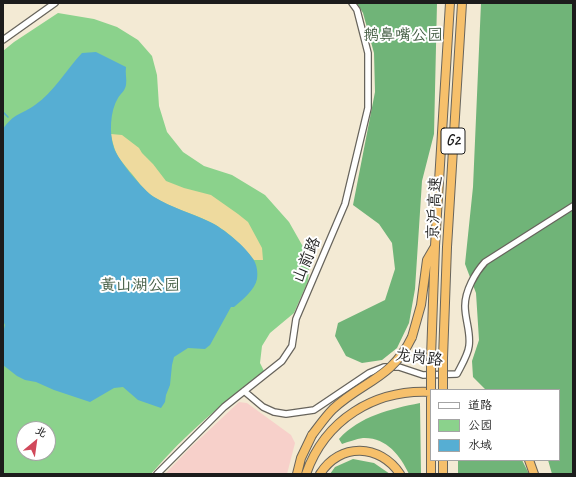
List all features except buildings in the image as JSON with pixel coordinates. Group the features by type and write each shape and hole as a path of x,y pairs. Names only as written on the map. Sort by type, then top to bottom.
{"highway":[{"name":"京沪高速","path":"431,389 433,285 450,3"},
{"name":"京沪高速","path":"443,389 445,278 462,3"},
{"path":"297,474 301,458 312,435 321,422 334,408 383,375 394,365 402,354 412,337 418,318 425,285 427,260 435,246"},
{"path":"306,474 310,462 332,430 355,410 368,403 398,394 430,391"},
{"path":"310,474 320,448 357,414 370,408 399,399 430,397"},
{"path":"320,474 328,464 337,457 347,452 357,450 378,454 389,461 400,474"},
{"path":"431,461 431,474"},
{"path":"530,461 534,474"},
{"path":"534,461 539,474"},
{"path":"443,462 443,474"},
{"path":"443,462 449,474"}],"street":[{"path":"3,40 55,3"},
{"name":"山前路","path":"157,474 224,407 282,361 292,346 296,319 345,204 368,108 368,54 357,10 352,3"},
{"name":"龙岗路","path":"244,391 264,407 274,412 286,414 314,410 370,373 384,367 400,367 423,375 457,374 469,348 470,338 465,307 466,297 479,269 485,262 573,206"}],"shaded area":[{"path":"239,402 247,403 291,435 295,443 287,474 165,474 190,448"}],"green space":[{"name":"鹅鼻嘴公园","path":"357,3 437,3 434,134 422,181 415,289 409,323 397,348 382,360 362,363 346,356 335,336 338,323 385,300 395,269 392,243 379,224 353,205 375,92 374,53 363,13"},
{"path":"481,3 573,3 573,474 552,474 548,461 560,461 560,389 485,389 473,377 472,361 479,340 476,293 465,264 473,187"},
{"name":"黄山湖公园","path":"58,13 94,19 117,27 138,40 152,56 157,75 159,106 167,132 183,152 204,166 232,175 265,195 289,222 310,259 308,281 294,313 270,333 262,346 260,363 264,371 205,420 177,446 151,474 3,474 3,51"},
{"path":"420,403 421,474 409,474 397,454 391,448 379,441 371,438 363,438 342,444 339,439 347,431 366,419 387,411"},
{"path":"353,459 374,463 390,474 330,474 335,467"},
{"path":"458,461 522,461 529,474 458,474"}],"sand":[{"path":"111,134 122,135 139,148 166,181 184,188 211,195 248,222 262,248 263,260 254,260 234,238 216,225 167,204 151,195 140,184 118,156"}],"water":[{"path":"96,52 126,67 126,85 113,109 111,136 116,153 126,167 138,182 154,197 210,222 227,233 250,254 257,269 257,279 254,287 241,301 234,307 231,307 210,345 205,349 188,348 174,357 170,385 165,402 161,408 138,400 123,387 114,388 90,402 54,390 36,382 25,380 17,376 3,365 3,333 5,325 3,321 3,129 14,117 42,100 82,53"}],"waterway":[{"path":"3,112 8,117"}]}
